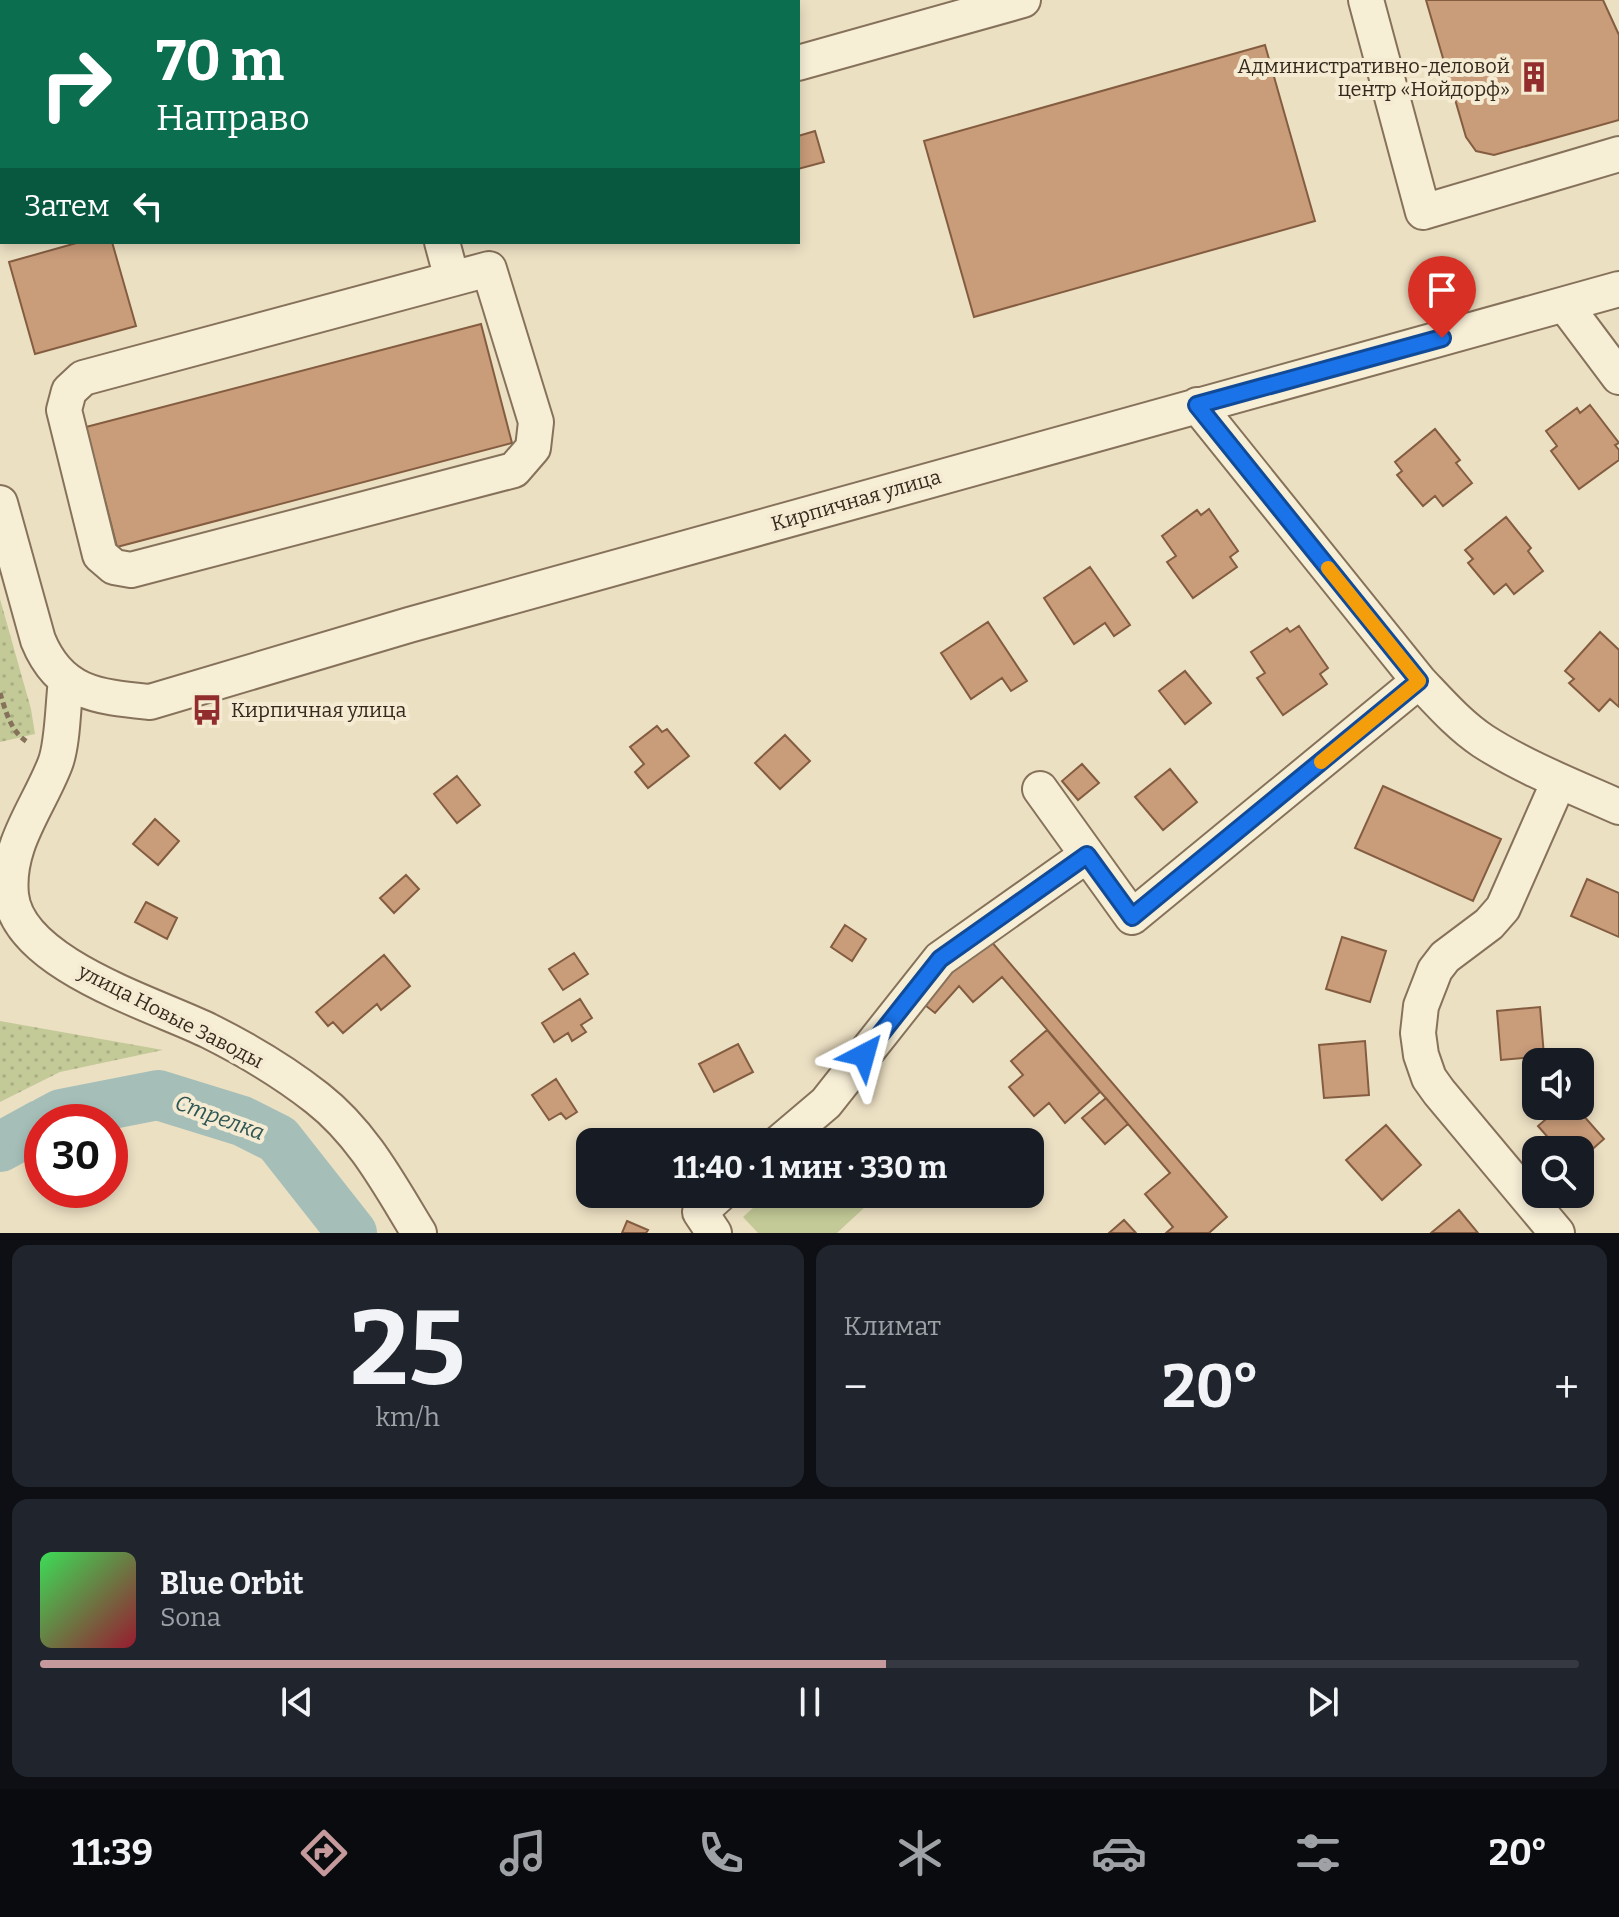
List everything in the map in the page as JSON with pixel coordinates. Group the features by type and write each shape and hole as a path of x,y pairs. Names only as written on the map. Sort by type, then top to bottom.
{"street":[{"path":"800,62 1023,0"},
{"path":"1366,0 1423,212 1619,154"},
{"path":"443,244 452,279"},
{"path":"489,269 536,422 533,448 514,470 131,570 114,567 100,555 64,410 69,391 83,378 452,279 489,269"},
{"name":"Кирпичная улица","path":"79,687 111,699 150,702 409,625 1619,289"},
{"path":"1565,305 1619,377"},
{"path":"1197,405 1419,681 1467,729 1485,742 1559,781 1619,807"},
{"path":"0,503 38,640 45,656 79,687"},
{"path":"1040,789 1132,917 1419,681"},
{"name":"улица Новые Заводы","path":"79,687 57,762 14,854 11,895 22,926 32,938 71,966 114,990 163,1009 242,1048 317,1098 360,1139 419,1233"},
{"path":"1557,1233 1429,1078 1418,1033 1421,1006 1435,970 1445,957 1489,924 1503,908 1559,781"},
{"path":"797,1128 826,1103 940,959 1087,855"},
{"path":"704,1208 700,1212 714,1233"}],"path":[{"path":"0,693 9,720 20,738 57,762"}],"green space":[{"path":"0,599 31,709 35,734 0,742"},
{"path":"0,1021 163,1050 60,1072 0,1102"},
{"path":"753,1208 864,1208 837,1233 758,1233 743,1217"}],"building":[{"name":"Административно-деловой центр «Нойдорф»","path":"1426,0 1603,0 1619,35 1619,120 1494,155 1476,151 1466,137"},
{"path":"1265,45 1315,221 974,317 924,141"},
{"path":"815,131 824,162 800,168 800,135"},
{"path":"73,244 113,244 136,326 35,354 9,262"},
{"path":"481,324 512,443 117,547 86,427"},
{"path":"1590,405 1619,443 1615,445 1619,450 1619,460 1579,489 1551,451 1557,446 1546,431 1577,408 1580,413"},
{"path":"1435,429 1460,460 1456,463 1472,483 1443,506 1435,496 1423,506 1397,475 1402,471 1395,462"},
{"path":"1209,509 1238,551 1230,557 1237,567 1193,598 1167,562 1176,556 1162,536 1197,510 1201,515"},
{"path":"1506,517 1531,548 1528,551 1543,571 1514,594 1506,584 1494,594 1468,563 1473,559 1465,550"},
{"path":"1090,567 1130,625 1114,636 1105,623 1074,644 1044,598"},
{"path":"988,622 1027,681 1011,691 1002,678 971,699 941,653"},
{"path":"1299,626 1328,668 1320,674 1327,684 1283,715 1257,678 1265,673 1251,652 1287,628 1290,632"},
{"path":"1600,632 1619,650 1619,707 1610,699 1599,711 1569,683 1574,679 1565,671"},
{"path":"1185,671 1211,703 1185,724 1159,691"},
{"path":"657,726 662,732 667,729 689,756 648,788 635,772 644,764 630,747"},
{"path":"785,735 810,761 780,789 755,763"},
{"path":"1082,764 1099,783 1078,800 1062,781"},
{"path":"1170,769 1197,802 1163,830 1135,797"},
{"path":"457,776 480,805 457,823 434,794"},
{"path":"1383,786 1501,839 1473,901 1355,848"},
{"path":"155,819 179,841 158,865 133,844"},
{"path":"406,875 419,889 394,913 380,898"},
{"path":"1587,879 1619,893 1619,937 1571,916"},
{"path":"146,902 177,918 167,939 135,922"},
{"path":"845,925 866,939 852,961 831,947"},
{"path":"984,933 1227,1217 1209,1233 1166,1233 1173,1227 1145,1194 1170,1173 1002,977 973,1002 959,986 935,1013 921,1002"},
{"path":"1342,937 1386,951 1370,1002 1326,989"},
{"path":"574,953 588,974 563,990 549,969"},
{"path":"384,955 410,986 381,1010 377,1004 343,1033 333,1022 328,1026 316,1012"},
{"path":"580,999 592,1018 581,1025 586,1032 572,1041 568,1033 554,1042 542,1023"},
{"path":"1540,1007 1543,1048 1522,1048 1522,1058 1501,1060 1497,1011"},
{"path":"1047,1030 1100,1092 1065,1123 1049,1103 1034,1116 1009,1087 1023,1075 1011,1061"},
{"path":"1365,1041 1369,1095 1324,1098 1319,1045"},
{"path":"738,1044 753,1072 714,1092 699,1064"},
{"path":"556,1079 577,1112 566,1119 561,1113 549,1120 532,1095"},
{"path":"1106,1098 1128,1124 1105,1144 1082,1118"},
{"path":"1545,1120 1587,1120 1604,1139 1594,1148 1594,1136 1547,1136 1538,1126"},
{"path":"1386,1125 1421,1165 1382,1200 1346,1160"},
{"path":"1459,1210 1478,1233 1431,1233"},
{"path":"1124,1220 1136,1233 1109,1233"},
{"path":"627,1221 648,1230 646,1233 622,1233"}],"waterway":[{"name":"Стрелка","path":"112,1104 158,1095 242,1121 278,1139 352,1233"},
{"name":"Стрелка","path":"0,1147 24,1134"}],"slow traffic":[{"path":"1321,762 1419,681 1328,568"}],"place":[{"name":"Административно-деловой центр «Нойдорф»","path":"1534,77"},
{"name":"Кирпичная улица","path":"207,710"}],"route":[{"path":"864,1055 940,959 1087,855 1132,917 1419,681 1197,405 1442,338"}]}
